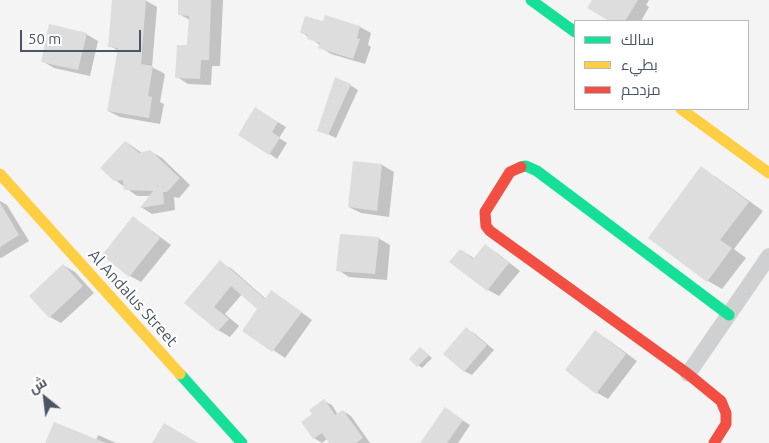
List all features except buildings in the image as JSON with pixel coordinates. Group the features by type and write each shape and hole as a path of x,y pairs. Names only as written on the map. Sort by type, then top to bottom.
{"street":[{"path":"530,0 574,31"},
{"path":"682,110 769,173"},
{"path":"714,443 726,424 726,412 720,401 688,374 490,231 485,220 485,212 510,172 516,168 526,166 537,171 729,315"},
{"name":"Al Andalus Street","path":"0,174 242,443"},
{"path":"688,374 769,256"}],"traffic: fast":[{"path":"531,0 574,31"},
{"path":"521,167 526,166 537,171 729,315"},
{"path":"180,374 242,443"}],"traffic: slow":[{"path":"682,110 769,173"},
{"path":"0,174 180,374"}],"traffic: jam":[{"path":"521,167 510,172 485,212 486,226 490,231 688,374 721,401 726,413 726,424 714,443"}]}
